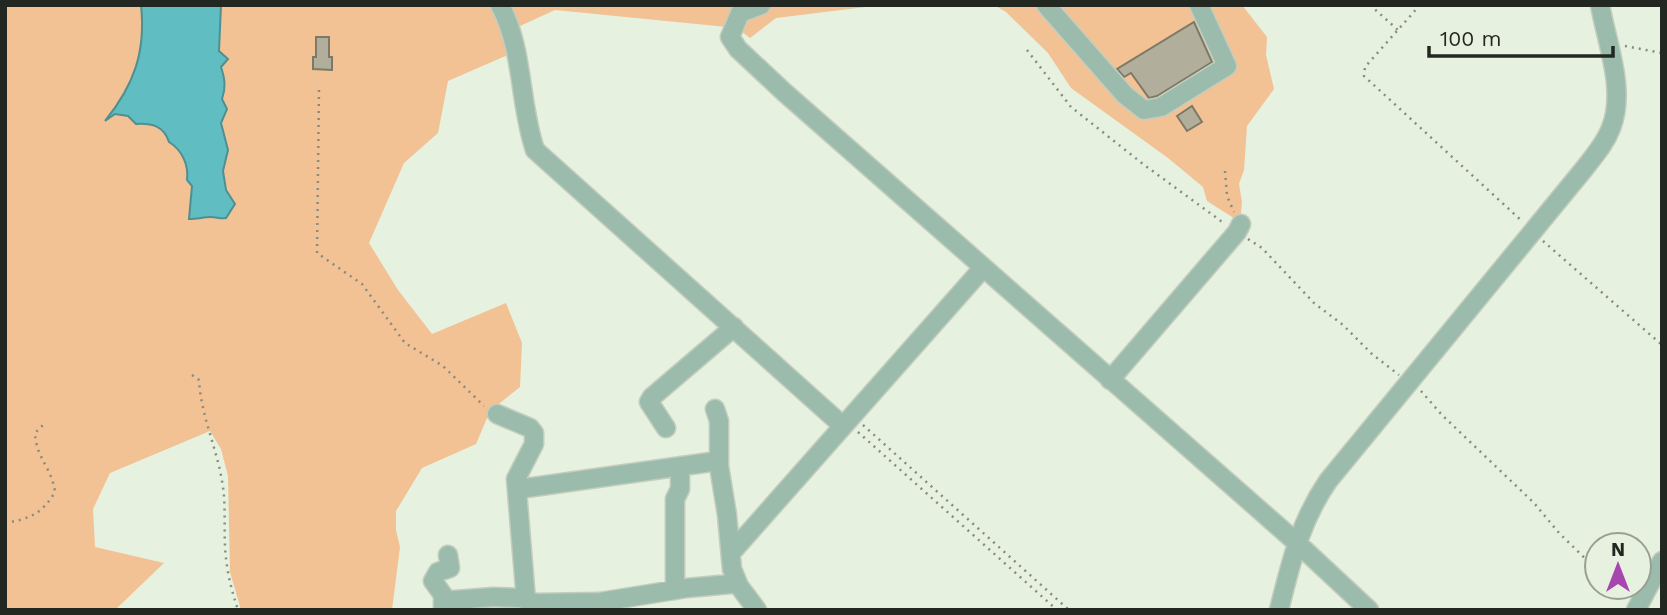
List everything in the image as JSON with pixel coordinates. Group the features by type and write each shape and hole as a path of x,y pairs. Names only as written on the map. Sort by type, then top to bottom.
{"street":[{"path":"500,5 513,34 526,122 535,150 734,327 847,421"},
{"path":"761,5 740,13 730,37 738,49 1296,542 1369,610"},
{"path":"1046,5 1125,95 1144,110 1161,107 1227,66 1199,5"},
{"path":"1279,610 1296,542 1311,505 1410,379 1601,147 1611,129 1616,112 1617,91 1601,5"},
{"path":"1110,380 1239,228"},
{"path":"731,553 983,268"},
{"path":"666,429 649,402 652,397 734,327"},
{"path":"715,409 719,421 718,461 732,569 757,610"},
{"path":"497,414 530,428 534,433 534,444 516,479 526,600"},
{"path":"518,491 718,461"},
{"path":"675,590 675,499 680,489 680,466"},
{"path":"448,555 450,568 438,572 433,581 443,596 443,605 493,597 585,606 737,581"},
{"path":"1634,605 1662,561"}],"path":[{"path":"1370,5 1398,30"},
{"path":"1420,5 1365,67 1364,76 1662,345"},
{"path":"1608,47 1618,45 1662,53"},
{"path":"1027,50 1071,107 1143,164 1239,228 1262,248 1314,303 1401,377 1410,379 1441,415 1534,503 1583,556"},
{"path":"319,90 317,253 362,284 405,343 443,366 483,405 497,414"},
{"path":"1225,172 1227,196 1239,228"},
{"path":"192,375 199,380 202,412 222,477 226,558 238,610"},
{"path":"847,421 1057,610"},
{"path":"5,523 38,514 55,492 53,477 40,457 36,443 35,433 45,423"}],"shaded area":[{"path":"5,5 882,5 776,18 750,38 737,28 555,10 505,33 512,53 448,81 438,133 404,163 369,243 398,290 432,334 506,303 522,343 520,387 490,411 476,444 422,468 396,511 400,547 392,610 241,610 230,572 228,476 221,449 210,431 110,473 93,509 95,547 164,563 115,610 5,610"},
{"path":"994,5 1242,5 1267,37 1266,55 1274,89 1247,126 1244,170 1239,184 1242,202 1240,222 1207,201 1203,187 1168,158 1071,88 1048,53 1006,12"}],"water":[{"path":"141,5 221,5 219,51 228,59 221,67 225,83 222,99 227,109 221,123 228,150 223,171 226,190 235,204 226,218 189,219 192,186 187,180 186,163 161,129 147,124 136,124 128,116 115,114 105,121 124,94 136,67 142,38"}],"building":[{"path":"1194,22 1212,62 1157,96 1149,98 1131,73 1124,77 1117,69"},
{"path":"316,37 329,37 332,70 313,69"},
{"path":"1192,106 1202,122 1187,131 1177,116"}]}
